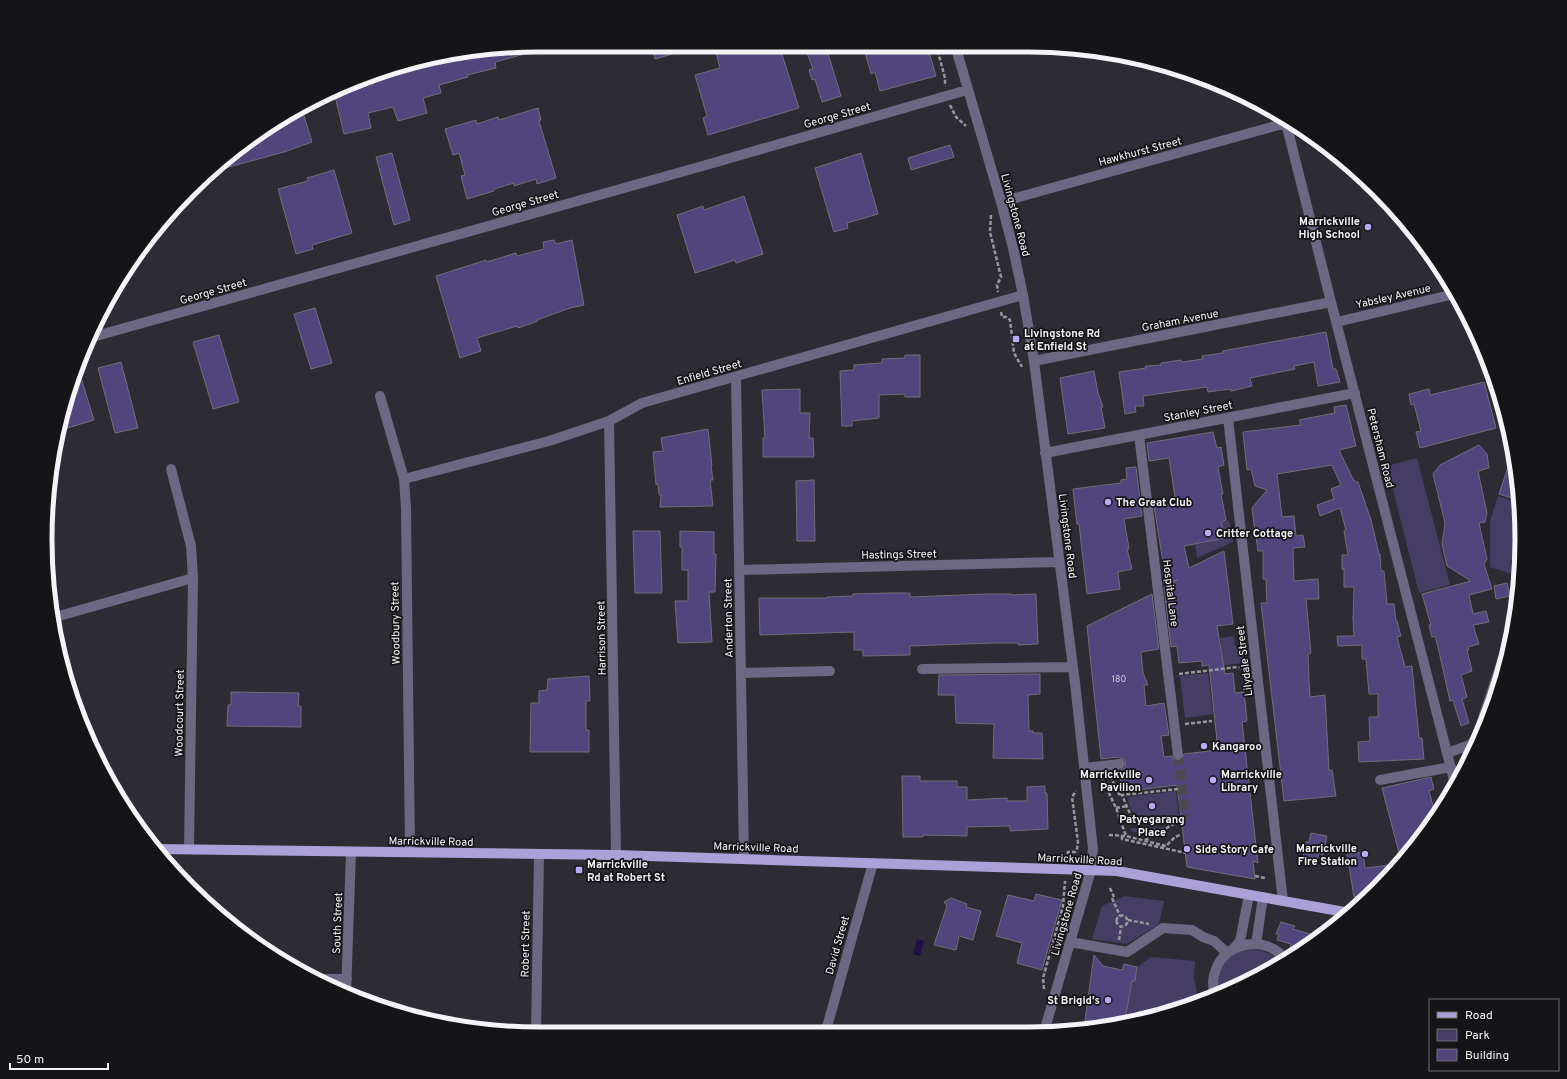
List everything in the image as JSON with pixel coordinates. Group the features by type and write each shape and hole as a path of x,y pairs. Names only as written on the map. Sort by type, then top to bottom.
{"main road":[{"name":"Marrickville Road","path":"163,848 616,855 1091,870 1117,872 1342,912"}],"street":[{"name":"Livingstone Road","path":"957,52 1001,202 1023,294 1034,361 1058,562 1073,667 1093,849 1091,870 1046,1026"},
{"name":"George Street","path":"97,336 699,167 967,90"},
{"name":"Hawkhurst Street","path":"1001,202 1280,123"},
{"name":"Petersham Road","path":"1286,127 1453,777"},
{"name":"Enfield Street","path":"404,479 548,441 609,421 642,403 1023,294"},
{"name":"Yabsley Avenue","path":"1337,322 1449,295"},
{"name":"Graham Avenue","path":"1034,361 1331,302"},
{"name":"Anderton Street","path":"736,377 744,859"},
{"name":"Stanley Street","path":"1045,453 1354,393"},
{"name":"Woodbury Street","path":"380,396 404,479 410,852"},
{"name":"Lilydale Street","path":"1228,418 1283,901"},
{"name":"Harrison Street","path":"609,421 616,855"},
{"name":"Hospital Lane","path":"1139,435 1178,755"},
{"name":"Woodcourt Street","path":"171,469 191,546 193,578 189,849"},
{"name":"Hastings Street","path":"739,570 1058,562"},
{"path":"58,616 193,578"},
{"path":"922,669 1073,667"},
{"path":"741,673 830,670"},
{"path":"1447,754 1469,745"},
{"path":"1084,768 1120,764"},
{"path":"1380,780 1451,767"},
{"name":"South Street","path":"346,987 351,852"},
{"name":"Robert Street","path":"536,1027 539,855"},
{"name":"David Street","path":"827,1027 873,863"},
{"path":"1214,990 1213,982 1216,968 1223,957 1240,941 1249,895"},
{"path":"1256,944 1263,897"},
{"path":"1070,942 1127,952 1163,928 1192,930 1231,951"},
{"path":"1231,951 1247,944 1256,944 1273,949 1281,956"},
{"path":"328,979 347,979"}],"path":[{"path":"938,52 946,88"},
{"path":"950,102 956,117 966,125 968,133"},
{"path":"990,208 992,216 990,232 1001,277 997,285"},
{"path":"1002,317 1006,317 1010,320 1014,353"},
{"path":"1169,675 1257,665"},
{"path":"1175,725 1212,721"},
{"path":"1107,766 1108,773 1119,794 1122,795 1134,823 1182,820 1145,840"},
{"path":"1100,774 1116,808 1126,836"},
{"path":"1122,795 1178,789"},
{"path":"1068,852 1075,852 1077,850 1078,842 1072,797"},
{"path":"1116,808 1127,806"},
{"path":"1109,836 1126,836 1166,846 1175,837 1180,835"},
{"path":"1122,836 1122,839 1186,853"},
{"path":"1255,876 1265,878"},
{"path":"1043,978 1063,906 1064,886"},
{"path":"1110,888 1120,916"},
{"path":"1120,916 1117,921 1119,926 1123,927 1126,925 1128,920"},
{"path":"1120,916 1125,916 1128,920 1161,926 1163,928"}],"green space":[{"path":"1417,458 1450,585 1419,593 1387,466"},
{"path":"1498,496 1513,501 1515,540 1514,575 1490,567 1490,521"},
{"path":"1229,520 1233,542 1197,558 1195,544 1224,538 1221,522"},
{"path":"1234,636 1235,646 1241,646 1243,663 1217,666 1222,657 1220,638"},
{"path":"1208,673 1213,714 1185,718 1180,676"},
{"path":"1176,791 1179,816 1135,820 1128,801 1129,797"},
{"path":"1165,827 1149,835 1131,831 1131,828"},
{"path":"1125,896 1164,901 1159,924 1127,944 1092,939 1102,906"},
{"path":"1249,948 1266,952 1276,959 1243,977 1216,989 1219,967 1237,951"},
{"path":"1151,957 1195,961 1194,978 1197,996 1125,1017 1132,981 1135,981 1137,967"}],"shaded area":[{"path":"917,939 924,941 920,956 913,954"}],"building":[{"path":"525,52 525,54 495,62 496,68 467,75 468,77 439,85 441,93 423,98 427,113 398,121 393,107 368,113 371,128 344,134 335,97 383,78 444,61 476,56"},
{"path":"653,52 680,52 655,59"},
{"path":"716,52 781,52 799,108 708,135 703,118 707,116 695,75 720,68"},
{"path":"828,52 841,96 822,102 815,79 812,80 809,70 813,69 807,53"},
{"path":"865,52 929,52 936,76 880,91 875,72 871,74"},
{"path":"538,108 541,120 539,121 556,178 537,184 536,179 514,186 514,183 467,199 461,176 465,175 459,153 453,155 445,129 476,120 477,124 498,117 499,120"},
{"path":"303,113 312,142 284,152 224,168 269,134"},
{"path":"950,145 954,157 911,170 908,158"},
{"path":"392,153 410,220 394,225 376,157"},
{"path":"861,153 878,214 847,223 848,228 834,232 815,168"},
{"path":"334,170 352,233 312,245 313,249 296,254 278,189 308,181 307,178"},
{"path":"744,196 763,254 736,263 735,260 695,273 677,215 703,206 704,210"},
{"path":"554,240 556,244 572,240 584,305 570,308 518,328 517,326 477,338 481,351 460,358 436,276 486,260 487,262 516,253 517,256 544,249 543,242"},
{"path":"315,308 332,363 311,369 294,314"},
{"path":"1326,332 1333,369 1336,369 1340,382 1318,386 1314,362 1294,366 1295,369 1250,378 1252,386 1231,391 1230,389 1208,392 1207,387 1143,396 1144,406 1135,406 1136,412 1125,414 1119,372 1146,368 1145,366 1161,365 1161,363 1203,359 1202,356 1223,353 1223,351"},
{"path":"219,335 239,402 213,409 193,342"},
{"path":"905,355 920,355 920,397 905,397 905,394 879,395 879,418 852,421 852,426 842,426 840,371 854,370 854,365 882,363 882,359 905,358"},
{"path":"121,362 138,428 115,433 98,368"},
{"path":"1094,371 1098,393 1103,407 1101,407 1105,428 1068,434 1060,378"},
{"path":"81,376 94,420 65,429"},
{"path":"1484,382 1496,428 1420,448 1416,432 1421,431 1414,404 1411,405 1409,394 1429,389 1430,395"},
{"path":"800,389 800,413 810,413 809,438 813,438 814,457 763,457 763,438 765,438 762,390"},
{"path":"1346,405 1356,446 1339,450 1353,479 1358,482 1371,520 1380,554 1381,571 1384,571 1387,604 1394,604 1396,621 1401,636 1397,637 1405,667 1412,666 1419,738 1422,738 1424,759 1359,762 1358,742 1370,741 1369,717 1378,717 1378,694 1369,694 1366,659 1362,659 1362,645 1338,646 1337,636 1354,636 1354,587 1344,587 1344,569 1342,569 1342,555 1348,555 1344,531 1346,530 1340,508 1320,516 1317,505 1334,499 1331,489 1341,485 1332,465 1277,474 1282,517 1294,516 1296,536 1303,535 1305,547 1293,548 1294,581 1318,579 1319,599 1306,599 1311,653 1308,654 1310,697 1325,695 1329,771 1332,770 1336,796 1284,801 1261,603 1267,603 1266,579 1263,579 1263,551 1258,551 1256,536 1262,533 1261,531 1255,532 1252,508 1267,490 1255,486 1251,469 1247,470 1243,432 1301,425 1299,420 1335,413 1334,407"},
{"path":"708,429 713,480 710,480 713,506 660,507 661,495 659,495 658,484 656,485 653,452 663,451 661,438"},
{"path":"1213,432 1217,448 1221,447 1224,465 1218,467 1226,520 1221,522 1225,538 1184,546 1189,568 1224,551 1233,624 1217,626 1225,674 1233,673 1235,693 1244,692 1247,721 1242,722 1258,863 1253,861 1255,879 1187,867 1177,785 1122,792 1119,771 1126,767 1125,760 1118,757 1101,759 1087,626 1152,594 1159,649 1141,652 1143,673 1148,685 1144,685 1146,706 1164,703 1169,735 1161,736 1164,757 1172,756 1173,759 1178,761 1182,760 1184,754 1218,750 1209,665 1202,666 1202,661 1179,663 1177,646 1171,647 1164,587 1178,580 1170,582 1167,561 1163,562 1154,506 1176,503 1169,458 1149,461 1147,443"},
{"path":"1479,445 1487,454 1489,468 1478,471 1487,513 1485,522 1479,523 1487,559 1484,564 1492,589 1469,595 1473,614 1486,611 1489,622 1473,625 1479,644 1468,647 1469,650 1467,650 1472,671 1461,675 1467,697 1462,699 1469,723 1461,726 1453,700 1450,701 1438,647 1435,636 1432,637 1429,625 1431,625 1422,594 1471,581 1447,566 1442,544 1445,523 1433,474 1440,465"},
{"path":"1509,464 1513,498 1499,494"},
{"path":"1136,467 1142,516 1124,519 1129,549 1127,549 1132,569 1118,572 1120,589 1087,594 1079,524 1077,524 1073,489 1121,483 1121,480 1127,479 1126,468"},
{"path":"814,480 815,541 797,541 796,481"},
{"path":"633,531 660,531 662,593 635,593"},
{"path":"680,531 714,532 714,554 716,554 715,592 709,592 712,642 678,643 675,601 688,601 688,570 682,570"},
{"path":"1507,583 1510,596 1496,599 1494,586"},
{"path":"910,593 910,597 1036,594 1038,644 1018,645 1018,643 993,643 910,646 910,655 863,656 863,650 854,650 854,632 760,635 759,598 827,598 853,596 853,594"},
{"path":"1040,674 1040,694 1028,695 1029,731 1033,731 1033,733 1042,733 1043,759 993,758 994,724 956,723 955,695 938,695 939,675"},
{"path":"589,676 590,701 586,701 586,730 589,730 589,752 530,752 531,703 539,703 539,691 547,690 548,679"},
{"path":"231,692 299,693 298,706 301,706 301,727 227,726 228,705 231,705"},
{"path":"902,776 920,776 920,781 957,781 957,787 967,787 967,800 1007,798 1007,801 1027,801 1027,787 1045,786 1045,793 1047,793 1048,829 1010,831 1010,826 967,827 967,836 923,835 923,837 903,837"},
{"path":"1431,777 1434,789 1429,791 1434,809 1399,854 1382,788"},
{"path":"1311,833 1327,836 1323,855 1319,853 1317,859 1303,857 1306,842 1309,842"},
{"path":"1363,852 1365,868 1390,865 1359,896 1354,897 1347,854"},
{"path":"1036,894 1062,900 1042,970 1017,963 1022,943 996,936 1008,895 1034,901"},
{"path":"951,898 967,904 966,907 981,911 973,940 959,936 956,950 934,945 947,906 944,902"},
{"path":"1281,922 1295,926 1293,929 1312,935 1291,949 1291,944 1277,940 1279,935 1276,934"},
{"name":"St Brigid's","path":"1094,955 1103,966 1122,970 1124,964 1137,967 1135,981 1132,981 1125,1017 1085,1024"}],"tunnel":[{"path":"1178,755 1185,818"}],"place":[{"name":"Marrickville High School","path":"1368,227"},
{"name":"Livingstone Rd at Enfield St","path":"1016,339"},
{"name":"The Great Club","path":"1108,502"},
{"name":"Critter Cottage","path":"1208,533"},
{"name":"Kangaroo","path":"1204,746"},
{"name":"Marrickville Pavilion","path":"1149,780"},
{"name":"Marrickville Library","path":"1213,780"},
{"name":"Patyegarang Place","path":"1152,806"},
{"name":"Side Story Cafe","path":"1187,849"},
{"name":"Marrickville Fire Station","path":"1365,854"},
{"name":"Marrickville Rd at Robert St","path":"579,870"},
{"name":"St Brigid's","path":"1108,1000"}]}
